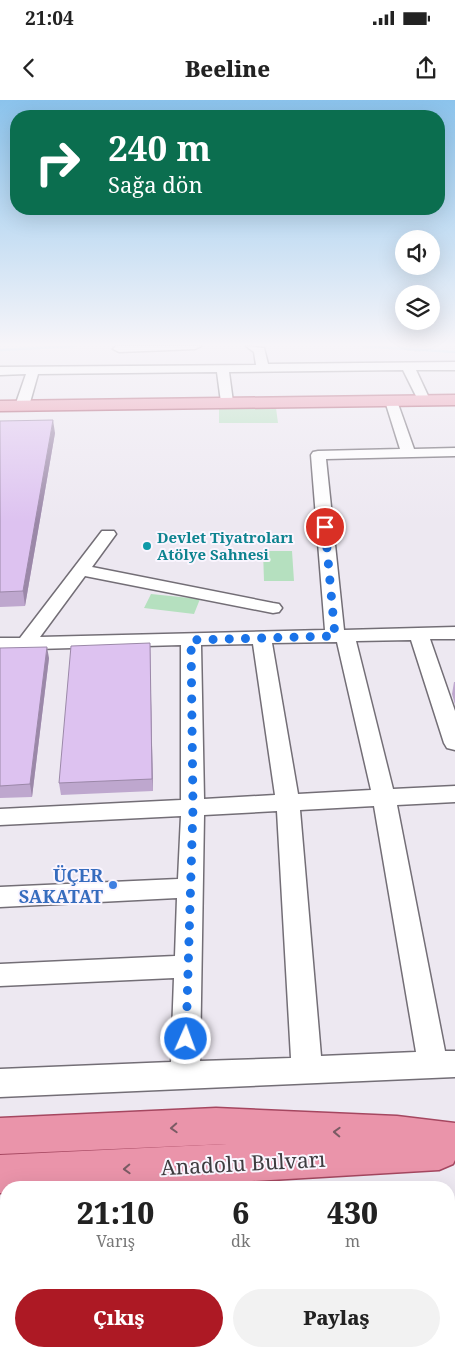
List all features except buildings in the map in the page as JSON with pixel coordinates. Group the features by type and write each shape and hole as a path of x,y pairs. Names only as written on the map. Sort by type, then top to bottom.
{"main road":[{"path":"0,406 91,405"},
{"path":"0,1136 216,1126 397,1134 455,1141"},
{"name":"Anadolu Bulvarı","path":"0,1174 195,1166 455,1150"}],"street":[{"path":"392,405 408,453"},
{"path":"0,1083 444,1065 384,798 340,636 318,455 455,452"},
{"path":"25,644 108,534"},
{"path":"80,570 273,608"},
{"path":"0,644 455,633"},
{"path":"420,634 455,743"},
{"path":"262,637 288,802 307,1070"},
{"path":"185,1076 193,807 191,640"},
{"path":"0,816 455,794"},
{"path":"0,897 191,888"},
{"path":"0,974 188,966"}],"green space":[{"path":"219,408 276,408 278,423 219,423"},
{"path":"263,551 292,551 294,581 264,581"},
{"path":"151,594 200,599 194,614 144,608"}],"place":[{"name":"Devlet Tiyatroları Atölye Sahnesi","path":"147,546"},
{"name":"ÜÇER SAKATAT","path":"113,885"}],"route":[{"path":"186,1039 193,807 191,640 335,636 325,527"}]}
